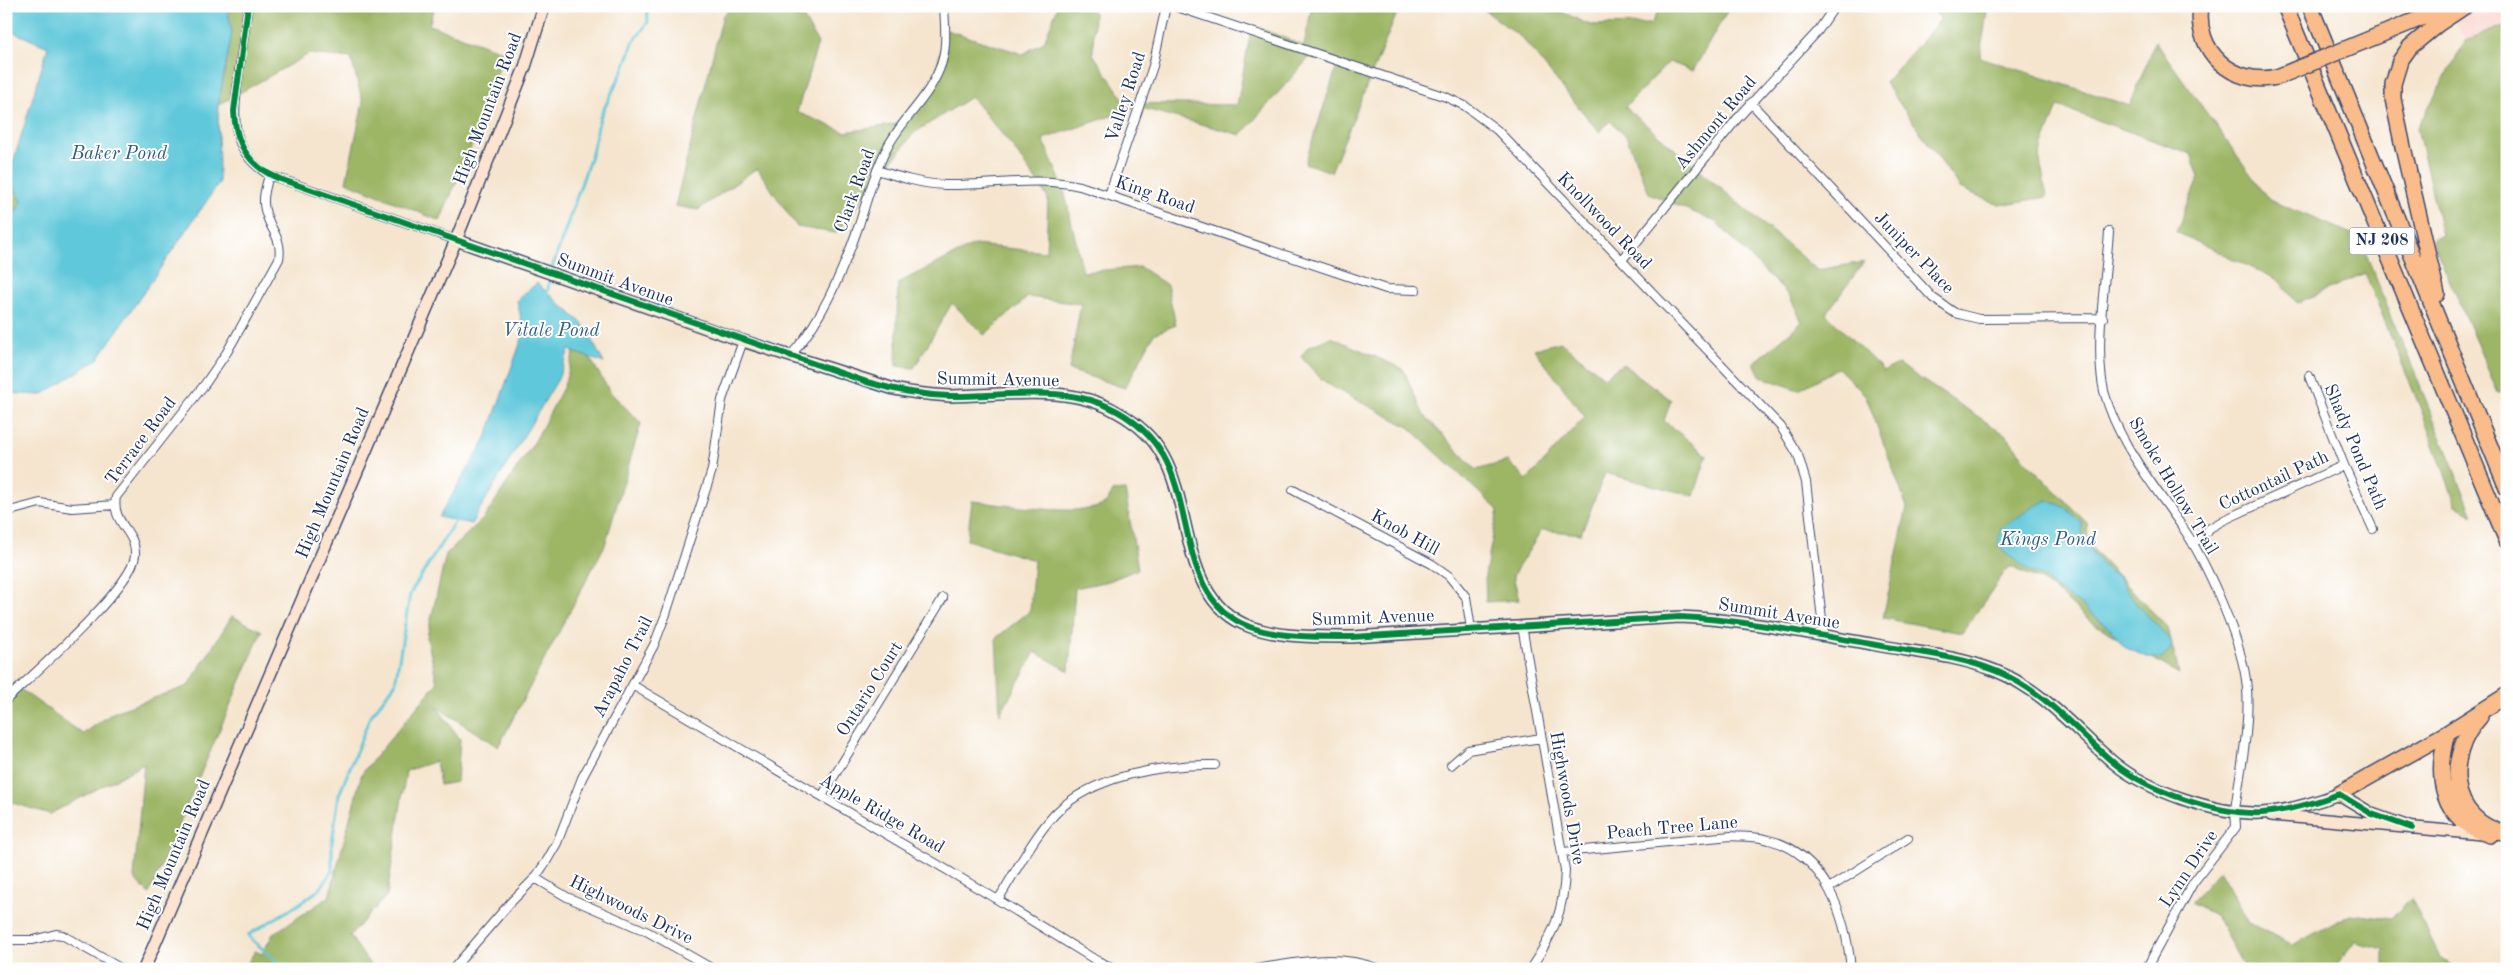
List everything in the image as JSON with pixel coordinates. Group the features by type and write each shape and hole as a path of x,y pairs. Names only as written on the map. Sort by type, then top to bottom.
{"highway":[{"path":"2200,6 2202,36 2207,47 2222,65 2240,76 2260,80 2277,77 2451,6"},
{"name":"NJ 208","path":"2285,6 2507,541"},
{"name":"NJ 208","path":"2310,6 2507,488"},
{"path":"2456,363 2422,234 2392,91 2396,69 2410,48 2438,24 2465,6"},
{"path":"2487,440 2507,479"},
{"path":"2478,475 2507,554"},
{"path":"2338,794 2447,733 2507,695"},
{"path":"2507,706 2489,708 2471,728 2463,741 2456,763 2456,780 2459,793 2468,808 2481,823 2507,834"},
{"path":"2447,733 2440,768 2448,800 2457,816 2468,826 2490,835"}],"street":[{"name":"Summit Avenue","path":"248,6 234,111 235,124 242,149 250,160 269,175 743,341 867,382 918,394 1065,395 1098,403 1117,411 1137,424 1163,455 1171,472 1199,575 1205,589 1224,612 1250,627 1264,631 1339,637 1680,617 1735,621 1959,660 1997,672 2039,695 2059,710 2115,764 2135,778 2158,790 2196,803 2289,818 2490,835"},
{"name":"High Mountain Road","path":"144,969 456,240 525,67 544,6"},
{"name":"Clark Road","path":"790,356 806,338 830,293 858,228 876,170 898,130 932,84 939,70 946,42 944,6"},
{"name":"Valley Road","path":"1109,195 1153,66 1166,6"},
{"name":"Knollwood Road","path":"1174,6 1446,97 1465,106 1497,130 1781,427 1791,441 1798,455 1806,482 1824,636"},
{"name":"Ashmont Road","path":"1622,260 1752,103 1818,31 1835,6"},
{"name":"Juniper Place","path":"1752,103 1933,298 1944,307 1955,313 1979,319 2103,318"},
{"name":"King Road","path":"876,170 920,182 944,185 1041,180 1061,182 1109,195 1386,289 1416,290"},
{"name":"Terrace Road","path":"6,700 63,646 128,575 135,557 131,537 119,521 115,505 121,490 205,384 227,352 279,258 280,242 267,216 264,201 269,175"},
{"name":"Smoke Hollow Trail","path":"2110,232 2103,318 2102,376 2111,408 2133,455 2193,544 2231,627 2244,667 2248,710 2235,810"},
{"name":"Arapaho Trail","path":"453,969 510,903 536,878 556,843 582,778 600,743 634,686 666,614 704,496 715,454 722,400 743,341"},
{"name":"Shady Pond Path","path":"2309,376 2344,465 2373,529"},
{"name":"Cottontail Path","path":"2193,544 2210,528 2224,520 2344,465"},
{"name":"Knob Hill","path":"1293,490 1432,564 1449,576 1466,597 1471,629"},
{"path":"6,512 40,504 72,508 115,505"},
{"name":"Ontario Court","path":"822,796 944,598"},
{"name":"Highwoods Drive","path":"1522,626 1563,852 1565,884 1562,908 1548,941 1530,969"},
{"name":"Apple Ridge Road","path":"634,686 998,900 1094,959 1115,969"},
{"path":"1451,765 1468,750 1541,738"},
{"path":"998,900 1056,813 1084,792 1117,779 1187,764 1216,765"},
{"name":"Summit Avenue","path":"2260,813 2311,804 2338,794 2372,814 2412,828"},
{"name":"Lynn Drive","path":"2146,969 2193,883 2236,827 2235,810"},
{"name":"Peach Tree Lane","path":"1563,852 1708,837 1756,837 1783,844 1811,863 1829,888 1843,923 1851,969"},
{"path":"1829,888 1908,838"},
{"name":"Highwoods Drive","path":"536,878 567,897 648,932 713,969"},
{"path":"6,940 33,940 56,934 62,935 122,969"},
{"path":"1256,969 1333,959 1352,961 1379,969"}],"shaded area":[{"path":"2447,6 2507,6 2507,25 2466,40"}],"green space":[{"path":"227,6 435,6 429,25 504,52 479,128 440,221 346,182 363,103 351,58 309,54 218,105 232,33"},
{"path":"735,6 797,6 818,43 797,112 845,132 897,124 932,86 946,30 1023,54 1044,42 1058,6 1087,6 1094,11 1093,54 1126,103 1237,105 1252,25 1304,46 1312,6 1400,6 1331,172 1305,163 1339,60 1315,51 1241,135 1138,107 1043,139 1064,190 1083,272 1140,267 1167,285 1176,325 1154,334 1125,388 1069,370 1081,304 1028,297 984,335 952,303 914,368 896,366 898,283 974,245 1046,252 1048,198 1012,146 971,97 914,133 836,233 797,227 757,168 698,210 675,206 723,15"},
{"path":"1479,6 1549,6 1590,25 1651,24 1661,6 1730,6 1693,71 1669,62 1625,107 1817,270 1864,262 1826,314 1884,371 1898,364 2006,435 2026,461 2087,523 2088,544 2168,628 2179,674 2093,623 2043,581 2009,566 1962,633 1883,618 1907,507 1866,396 1838,368 1799,390 1761,377 1754,363 1802,322 1790,297 1716,222 1649,193 1626,136 1610,121 1599,132 1522,38"},
{"path":"1930,6 1988,6 1980,57 2130,106 2155,41 2269,200 2359,237 2473,515 2456,505 2424,417 2365,273 2297,303 2278,280 2176,232 2199,177 2191,154 2058,106 2039,156 2047,197 1999,205 1960,188 1885,83 1941,19"},
{"path":"2507,25 2507,392 2498,393 2432,240 2442,235 2417,128 2466,40"},
{"path":"9,176 22,202 6,227 6,177"},
{"path":"1331,337 1403,369 1423,414 1476,470 1508,461 1527,480 1585,417 1534,349 1561,342 1604,377 1623,364 1671,400 1664,421 1707,455 1694,496 1605,473 1581,534 1542,530 1513,575 1519,600 1486,602 1485,575 1498,510 1409,427 1334,388 1320,378 1301,357 1308,347"},
{"path":"578,338 610,392 641,423 605,545 498,747 437,707 460,739 457,782 440,785 436,761 406,771 387,895 350,936 373,969 244,969 255,951 262,954 273,934 329,897 362,773 437,683 427,637 446,554 484,518 535,441 564,386"},
{"path":"1125,490 1138,569 1109,581 1075,588 1069,671 1035,652 1000,714 996,638 1030,611 1034,560 967,540 972,501 1041,509 1079,510 1105,504 1113,491"},
{"path":"232,616 262,631 149,894 134,878 144,764 50,814 6,801 6,702 20,689 83,734 114,712 188,686"},
{"path":"2219,871 2249,923 2293,945 2351,914 2391,919 2411,898 2440,957 2456,969 2384,969 2384,949 2355,942 2334,969 2245,969 2215,915 2191,903"}],"water":[{"name":"Baker Pond","path":"6,6 227,6 232,33 218,105 219,183 97,360 41,395 6,393 6,227 22,202 9,176 48,47 6,29"},
{"name":"Vitale Pond","path":"537,283 583,324 604,363 569,350 558,379 471,524 439,517 486,438 524,333 517,300"},
{"name":"Kings Pond","path":"2047,500 2065,507 2081,522 2084,541 2103,566 2118,577 2138,606 2171,640 2170,650 2162,659 2147,657 2124,647 2113,632 2078,603 2057,590 2043,576 2031,572 2005,553 1998,544 2001,529 2031,508"}],"waterway":[{"path":"551,271 592,153 600,117 625,66 633,43 648,22 647,6"},
{"path":"547,295 550,277"},
{"path":"280,969 274,959 248,935 320,889 332,871 332,843 339,795 370,717 395,684 410,594 457,518"}],"cycle path":[{"path":"248,6 234,111 235,123 237,134 246,153 252,161 269,174 877,385 907,392 949,396 1056,394 1097,402 1117,411 1143,430 1163,455 1173,477 1200,576 1211,597 1227,614 1250,627 1287,635 1352,637 1680,617 1752,624 1934,654 1965,661 2014,679 2045,700 2114,763 2145,783 2164,792 2204,805 2244,813 2281,810 2339,794 2372,814 2412,828"}]}
